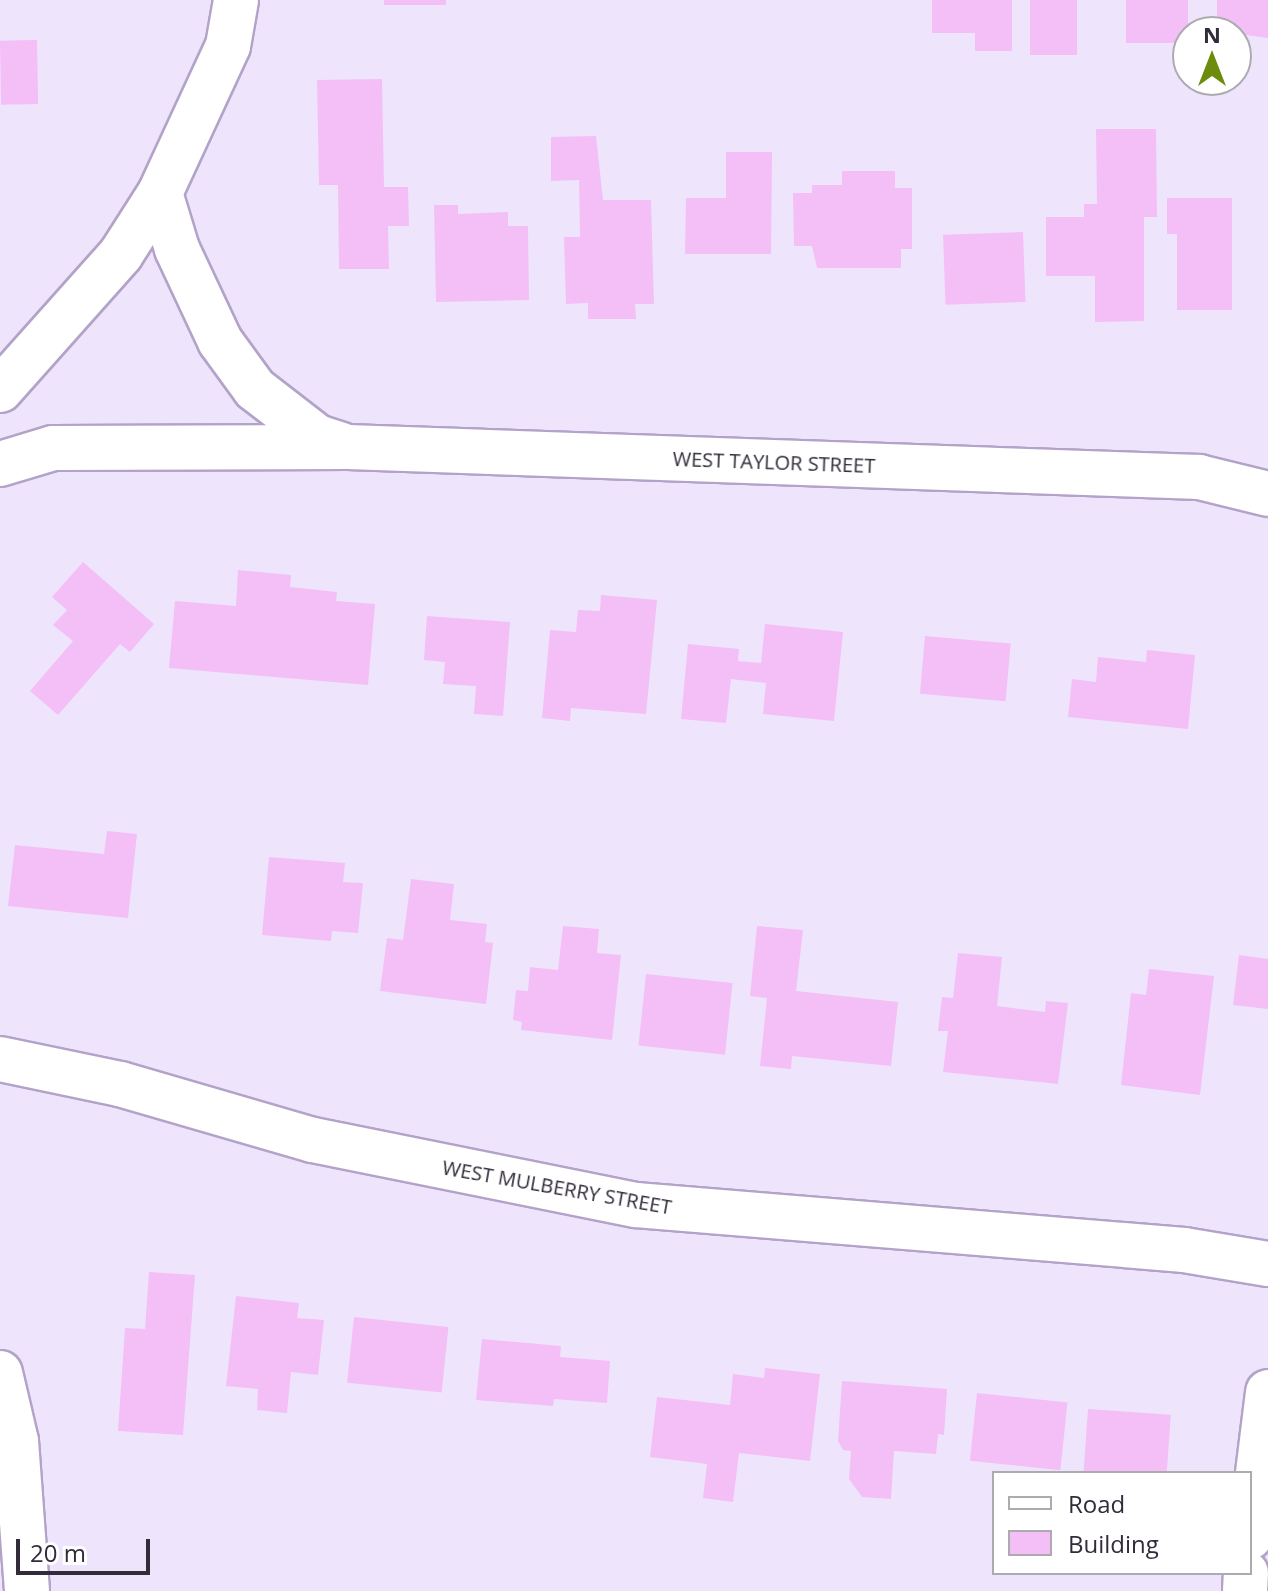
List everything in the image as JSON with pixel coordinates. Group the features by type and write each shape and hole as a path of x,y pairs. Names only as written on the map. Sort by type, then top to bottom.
{"street":[{"path":"0,390 121,254 160,193 228,46 236,0"},
{"name":"WEST TAYLOR STREET","path":"160,193 177,249 220,341 255,389 317,437 348,447"},
{"name":"WEST TAYLOR STREET","path":"0,464 53,448 348,447 1199,477 1268,474"},
{"name":"WEST TAYLOR STREET","path":"1199,477 1268,494"},
{"name":"WEST MULBERRY STREET","path":"0,1059 120,1084 313,1140 636,1205 1184,1250 1268,1264"},
{"path":"0,1373 16,1441 27,1591"},
{"path":"1252,1521 1268,1392"}],"building":[{"path":"384,0 446,0 446,5 384,5"},
{"path":"932,0 1012,0 1012,51 975,51 975,33 932,33"},
{"path":"1030,0 1077,0 1077,55 1030,55"},
{"path":"1126,0 1188,0 1188,16 1172,16 1172,43 1126,43"},
{"path":"1217,0 1268,0 1268,38 1252,36 1252,16 1217,16"},
{"path":"37,40 38,104 1,105 0,41"},
{"path":"382,79 384,187 408,187 409,226 388,226 389,269 339,269 338,185 319,185 317,80"},
{"path":"1096,129 1156,129 1157,217 1144,217 1144,321 1095,322 1095,276 1046,276 1046,217 1084,217 1084,204 1097,204"},
{"path":"596,136 603,200 651,200 654,304 635,304 636,319 588,319 588,303 566,304 564,237 580,237 579,180 551,181 551,137"},
{"path":"726,152 772,152 771,254 685,254 686,198 726,198"},
{"path":"842,171 895,171 895,188 912,188 912,249 901,249 901,268 817,268 812,246 794,246 793,193 812,193 812,185 842,185"},
{"path":"1167,198 1232,198 1232,310 1177,310 1177,234 1167,234"},
{"path":"434,205 458,205 458,214 508,212 508,226 528,226 529,300 436,302"},
{"path":"1023,232 1025,302 945,305 943,235"},
{"path":"83,562 154,624 130,652 120,644 58,715 30,691 73,641 53,625 67,610 52,597"},
{"path":"238,570 291,575 290,587 337,592 336,601 375,604 368,685 169,668 175,601 236,606"},
{"path":"601,595 657,600 646,714 571,708 570,721 542,718 550,630 576,632 578,610 600,611"},
{"path":"427,616 510,622 503,716 474,714 476,686 443,684 445,662 424,660"},
{"path":"765,624 843,632 834,721 763,714 766,683 731,679 726,723 681,719 688,644 739,649 738,661 761,663"},
{"path":"925,636 1011,643 1006,701 920,694"},
{"path":"1147,650 1195,655 1188,729 1068,717 1072,679 1096,682 1098,657 1146,662"},
{"path":"107,831 137,834 128,918 8,906 15,845 104,854"},
{"path":"269,857 345,863 343,882 363,883 358,933 332,931 331,941 262,935"},
{"path":"411,879 454,884 450,920 487,924 485,942 493,943 486,1004 380,991 387,938 403,940"},
{"path":"563,926 599,929 597,953 621,955 612,1040 521,1030 522,1022 513,1020 516,990 528,991 530,967 558,970"},
{"path":"757,926 803,930 796,991 898,1002 891,1066 792,1056 791,1069 760,1066 767,998 750,996"},
{"path":"958,953 1002,957 997,1006 1045,1012 1046,1001 1068,1003 1058,1084 943,1072 948,1031 938,1031 942,997 953,998"},
{"path":"1239,955 1268,959 1268,1009 1233,1005"},
{"path":"1149,969 1214,976 1200,1095 1121,1085 1131,993 1146,995"},
{"path":"646,974 733,983 725,1055 638,1046"},
{"path":"149,1272 195,1275 183,1435 118,1431 125,1328 145,1329"},
{"path":"236,1296 299,1303 297,1318 324,1320 318,1375 291,1372 287,1413 257,1410 258,1389 226,1386"},
{"path":"354,1317 448,1327 442,1393 347,1383"},
{"path":"482,1339 561,1346 560,1357 610,1361 607,1403 554,1399 553,1406 476,1400"},
{"path":"765,1368 820,1374 810,1461 739,1453 733,1502 703,1498 707,1464 650,1457 657,1397 730,1405 733,1374 764,1378"},
{"path":"842,1381 947,1389 944,1435 938,1434 936,1454 894,1451 891,1499 862,1497 849,1479 851,1451 843,1450 838,1441"},
{"path":"977,1393 1068,1403 1060,1470 970,1461"},
{"path":"1088,1409 1171,1415 1167,1471 1084,1471"}]}
